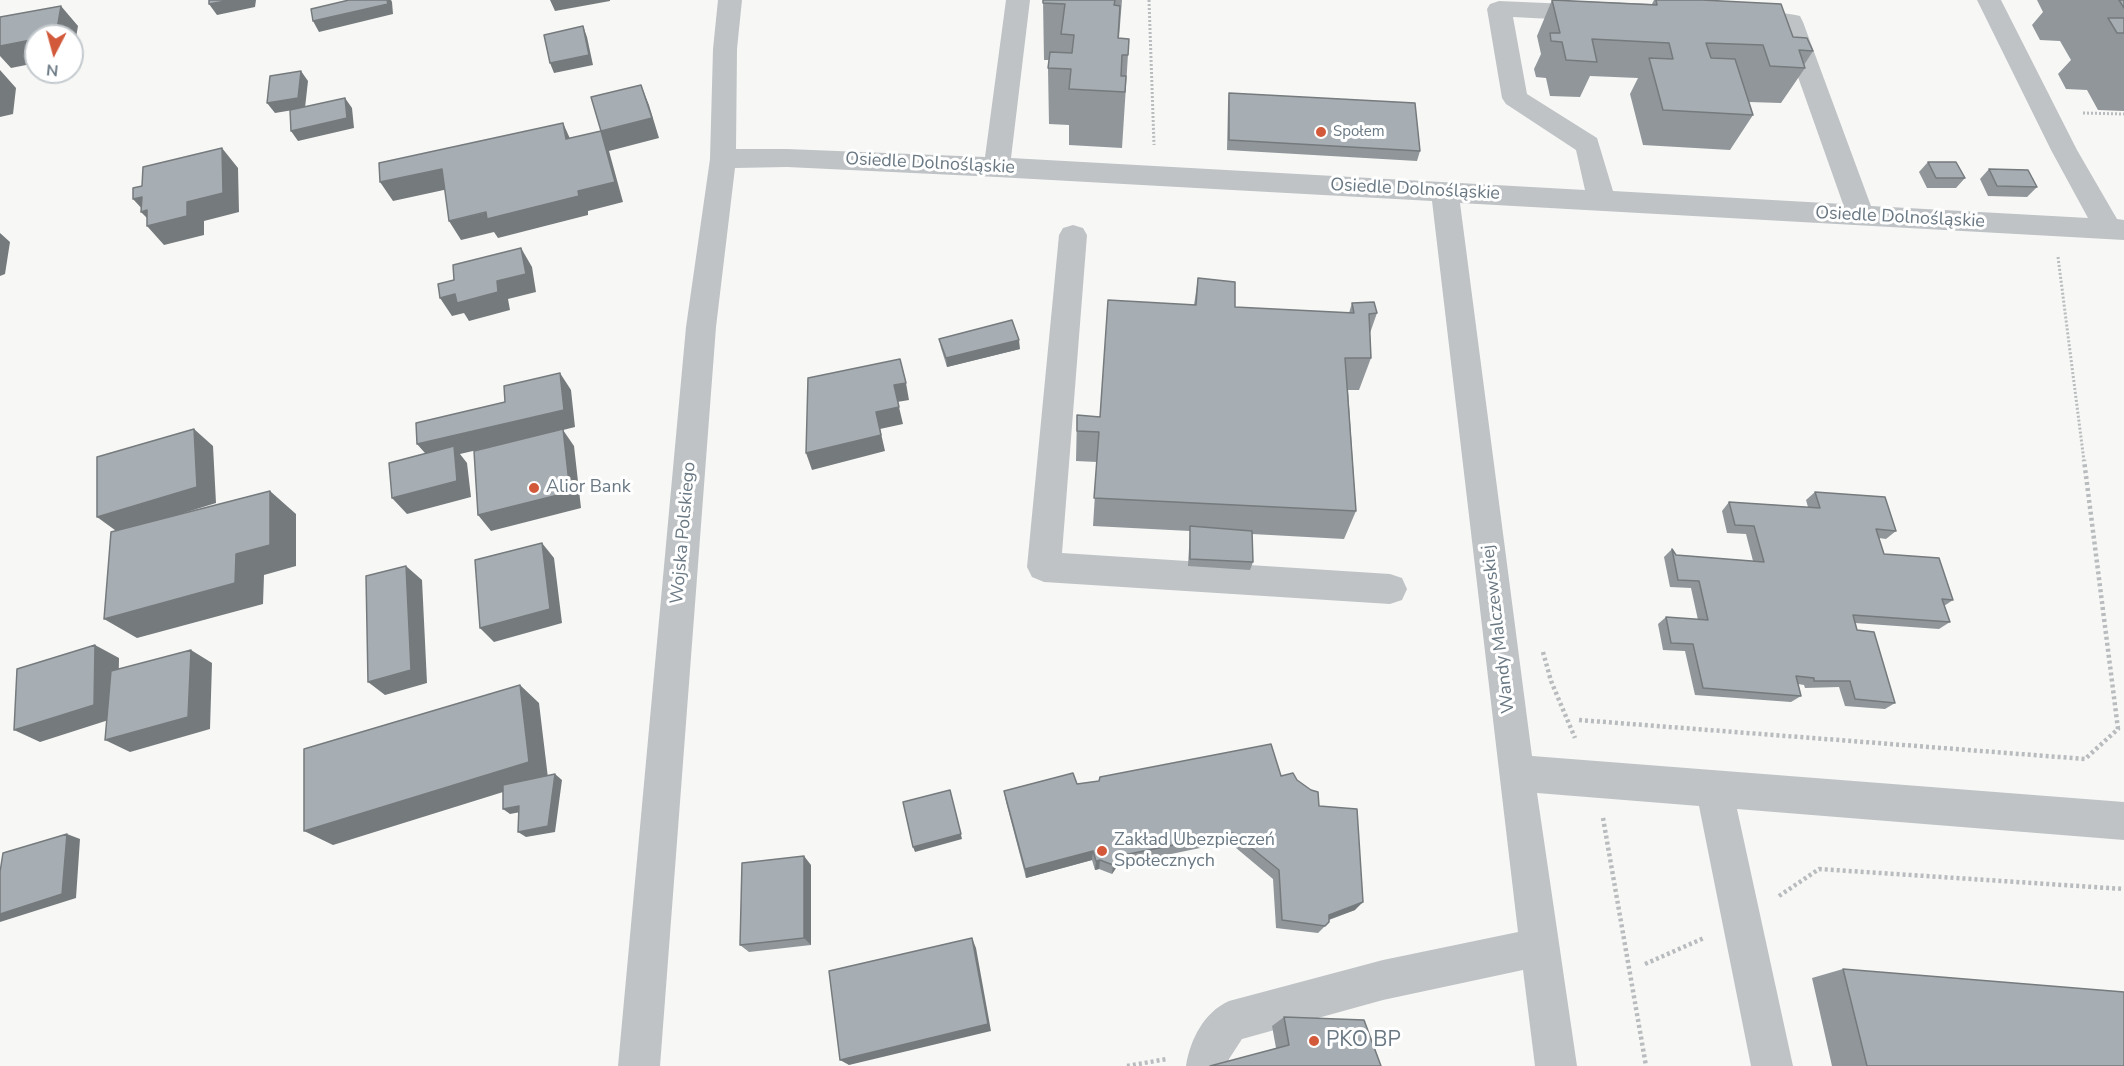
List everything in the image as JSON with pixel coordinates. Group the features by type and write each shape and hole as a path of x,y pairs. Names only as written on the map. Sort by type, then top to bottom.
{"street":[{"name":"Wojska Polskiego","path":"639,1066 701,327 723,159 725,49 730,0"},
{"path":"997,167 1018,0"},
{"name":"Osiedle Dolnośląskie","path":"1989,0 2064,150 2116,229"},
{"path":"1601,201 1588,145 1515,98 1498,9 1614,14"},
{"path":"1716,18 1791,22 1862,216"},
{"name":"Osiedle Dolnośląskie","path":"723,159 788,158 997,167 2116,229"},
{"name":"Wandy Malczewskiej","path":"1445,192 1516,773 1556,1066"},
{"path":"1073,235 1044,567 1390,589"},
{"path":"1516,773 2124,821"},
{"path":"1714,787 1772,1066"},
{"path":"1207,1066 1209,1052 1228,1022 1383,980 1539,947"}],"path":[{"path":"1149,0 1154,152"},
{"path":"1579,720 2085,759 2118,729 2058,253"},
{"path":"1602,812 1646,1066"},
{"path":"1645,964 1742,922 1819,869 2124,889"}],"building":[{"path":"209,0 231,0 209,4"},
{"path":"349,0 387,0 388,4 313,21 311,9"},
{"path":"1043,0 1115,0 1114,5 1120,6 1118,38 1129,39 1128,55 1122,55 1121,76 1126,76 1125,92 1069,89 1071,69 1048,68 1050,52 1072,53 1074,35 1061,34 1065,4 1043,3"},
{"path":"1552,0 1657,5 1656,0 1781,4 1793,37 1807,38 1813,51 1799,50 1805,68 1770,66 1763,45 1706,43 1711,58 1735,59 1753,115 1663,110 1649,58 1673,59 1669,43 1592,39 1597,62 1566,60 1562,42 1551,41 1550,33 1560,33"},
{"path":"61,6 58,24 24,24 24,41 0,46 0,17"},
{"path":"2108,18 2124,18 2124,33 2117,33"},
{"path":"583,26 589,55 550,63 544,35"},
{"path":"301,71 298,98 267,103 270,76"},
{"path":"641,85 652,118 601,131 591,97"},
{"name":"Społem","path":"1229,93 1415,103 1420,151 1229,140"},
{"path":"345,98 347,118 291,131 290,110"},
{"path":"563,123 566,139 601,131 615,182 578,191 579,196 487,219 486,212 449,221 442,169 380,182 379,163"},
{"path":"222,148 223,193 187,202 187,216 147,226 147,210 141,212 142,197 133,199 133,188 142,186 143,167"},
{"path":"1928,162 1956,162 1965,178 1936,178"},
{"path":"1989,169 2028,170 2037,187 1997,186"},
{"path":"521,248 526,274 497,281 498,292 457,303 455,294 440,298 438,284 454,280 453,265"},
{"path":"1198,278 1235,282 1235,307 1354,313 1352,303 1374,302 1377,313 1369,314 1371,358 1345,358 1356,511 1094,498 1099,432 1077,431 1077,415 1100,417 1108,300 1196,305"},
{"path":"1012,320 1019,340 946,358 939,339"},
{"path":"900,359 906,383 894,385 899,407 876,412 881,435 806,453 808,378"},
{"path":"560,373 564,410 417,444 416,423 505,402 504,386"},
{"path":"194,429 197,487 97,517 97,457"},
{"name":"Alior Bank","path":"563,429 570,492 478,515 474,451"},
{"path":"454,446 457,481 392,498 389,463"},
{"path":"270,491 270,545 236,554 235,583 104,619 111,532"},
{"path":"1815,492 1885,497 1896,531 1876,529 1884,554 1939,558 1953,600 1942,599 1950,622 1853,615 1857,630 1874,632 1895,703 1855,699 1850,681 1814,681 1814,678 1796,676 1801,696 1703,688 1693,644 1671,643 1666,617 1708,620 1699,581 1678,580 1672,549 1676,555 1764,562 1754,526 1735,525 1729,502 1820,508"},
{"path":"1190,526 1252,531 1253,562 1190,559"},
{"path":"542,543 550,609 480,628 475,560"},
{"path":"406,566 411,670 368,682 366,576"},
{"path":"95,645 94,705 14,730 17,669"},
{"path":"191,650 188,717 105,740 111,671"},
{"path":"520,685 529,762 304,831 304,749"},
{"name":"Zakład Ubezpieczeń Społecznych","path":"1271,744 1281,776 1293,773 1297,780 1318,792 1319,806 1357,809 1363,902 1329,915 1329,922 1325,926 1282,920 1279,870 1233,833 1119,856 1113,865 1100,860 1096,861 1093,851 1025,869 1004,791 1073,773 1077,784 1099,781 1100,777"},
{"path":"555,774 548,826 518,832 519,806 503,809 503,785"},
{"path":"950,790 961,834 913,847 903,802"},
{"path":"67,834 62,894 0,914 0,872 3,853"},
{"path":"804,856 804,938 740,945 742,863"},
{"path":"972,938 988,1024 840,1060 829,971"},
{"path":"1843,969 2124,992 2124,1066 1867,1066"},
{"name":"PKO BP","path":"1284,1017 1364,1020 1381,1066 1210,1066 1289,1045"}],"place":[{"name":"Społem","path":"1321,132"},
{"name":"Alior Bank","path":"534,488"},
{"name":"Zakład Ubezpieczeń Społecznych","path":"1102,851"},
{"name":"PKO BP","path":"1314,1041"}]}
